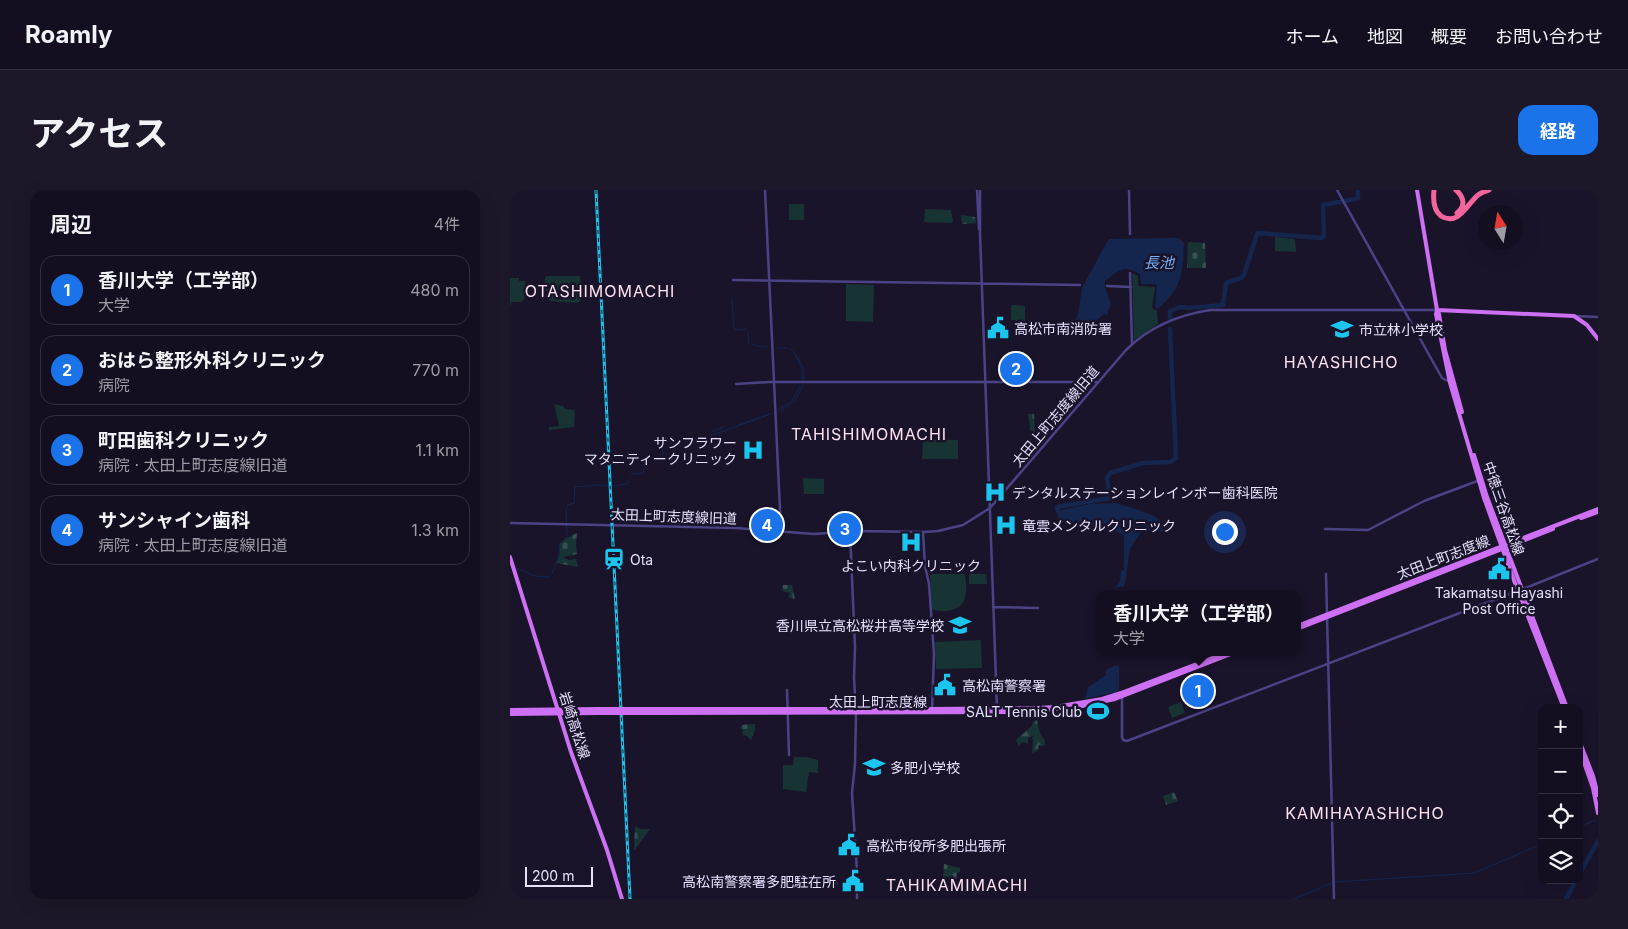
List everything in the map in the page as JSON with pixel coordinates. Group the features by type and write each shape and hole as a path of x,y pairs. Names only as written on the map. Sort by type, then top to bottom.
{"highway":[{"path":"1435,190 1439,209 1447,215 1457,214 1463,206 1462,197 1456,190"},
{"path":"1435,190 1434,201 1437,212 1446,218 1452,218 1463,212 1476,196 1489,190"}],"main road":[{"name":"中徳三谷高松線","path":"1417,190 1437,310 1452,383 1480,480 1519,590 1563,704"},
{"path":"1437,310 1574,316 1587,325 1598,339"},
{"name":"太田上町志度線","path":"1301,626 1598,510"},
{"name":"岩崎高松線","path":"510,557 559,712 622,899"},
{"name":"太田上町志度線","path":"1122,695 1218,656"},
{"name":"太田上町志度線","path":"510,714 598,711 932,711 1037,708 1122,695 1225,656"},
{"name":"太田上町志度線","path":"510,710 559,712"},
{"path":"1579,749 1593,788 1598,813"},
{"path":"1582,749 1598,795"}],"street":[{"path":"765,190 781,532"},
{"path":"979,190 978,226 980,233 986,382 997,710"},
{"path":"1129,190 1130,234"},
{"path":"1337,190 1442,378 1452,383"},
{"path":"1130,272 1132,344"},
{"path":"732,280 1080,285"},
{"path":"1107,286 1130,286"},
{"name":"太田上町志度線旧道","path":"510,523 736,528 814,534 858,531 938,531 963,524 990,508 1132,344 1147,332 1168,321 1186,314 1203,311 1437,310"},
{"path":"1574,316 1598,317"},
{"path":"736,384 774,382 1098,382"},
{"path":"1325,529 1368,530 1424,501 1480,480"},
{"path":"850,532 855,647 855,764 852,793 857,899"},
{"path":"923,532 934,654 932,711"},
{"path":"1122,695 1122,737 1126,741 1598,559"},
{"path":"1326,574 1334,899"},
{"path":"993,608 1038,608"},
{"path":"787,690 789,755"}],"green space":[{"path":"789,204 804,204 804,220 789,220"},
{"path":"925,209 951,210 953,221 952,223 924,222"},
{"path":"961,215 975,217 976,223 962,224"},
{"path":"1275,237 1295,239 1296,252 1275,251"},
{"path":"1188,242 1205,243 1205,268 1187,268"},
{"path":"1132,273 1138,276 1138,286 1155,287 1152,308 1157,311 1158,324 1134,340"},
{"path":"580,276 581,290 579,290 579,296 581,296 581,300 578,303 549,301 549,291 544,290 545,277"},
{"path":"510,278 519,278 519,281 525,281 524,300 512,302 510,306"},
{"path":"846,284 874,285 873,322 846,321"},
{"path":"1011,305 1025,306 1025,321 1011,320"},
{"path":"554,404 563,406 565,409 575,410 574,427 549,430 549,427 559,426"},
{"path":"1028,414 1034,414 1035,433 1031,433"},
{"path":"923,439 958,440 958,459 922,459"},
{"path":"803,478 824,479 824,494 804,494"},
{"path":"577,533 577,554 563,557 568,560 576,559 578,567 556,563 559,557 560,544"},
{"path":"932,574 965,575 966,594 962,604 952,610 936,611 932,609 930,576"},
{"path":"969,574 986,574 987,584 969,584"},
{"path":"783,585 792,585 795,599 788,597 790,593 782,591"},
{"path":"981,640 982,668 936,669 935,642"},
{"path":"1181,702 1185,713 1172,718 1168,707"},
{"path":"1037,720 1045,745 1039,745 1039,750 1032,753 1032,738 1035,735 1028,738 1028,744 1024,742 1019,746 1016,740"},
{"path":"755,724 751,740 742,734 743,730 740,728 742,725"},
{"path":"794,757 807,757 818,760 818,773 809,772 806,792 783,789 783,765 793,765"},
{"path":"1174,792 1178,801 1166,805 1163,796"},
{"path":"635,826 640,829 650,829 634,851"},
{"path":"944,864 960,868 956,880 954,880 953,876 943,877"}],"water":[{"name":"長池","path":"1179,238 1184,243 1182,272 1180,280 1165,302 1157,309 1155,306 1157,286 1155,284 1141,284 1140,274 1131,270 1118,271 1105,281 1105,287 1111,304 1108,315 1104,314 1074,335 1073,329 1078,314 1082,288 1108,240"},
{"path":"1115,503 1153,516 1165,525 1166,531 1141,532 1130,549 1125,584 1123,587 1117,587 1113,590 1120,581 1121,571 1124,569 1124,536 1112,530 1058,520 1057,511 1090,504"},
{"path":"1116,665 1119,666 1119,689 1116,692 1085,699 1088,687 1106,675 1106,670"}],"waterway":[{"path":"1170,318 1170,311 1181,307 1223,305 1226,283 1241,278 1244,275 1258,233 1322,238 1324,236 1323,205 1356,199 1358,198 1358,190"},
{"path":"732,298 734,328 735,330 746,329"},
{"path":"1058,511 1057,507 1110,498 1107,478 1110,473 1143,463 1170,462 1176,458 1170,329"},
{"path":"748,332 749,344"},
{"path":"751,344 761,347 768,346"},
{"path":"777,348 787,348"},
{"path":"790,348 801,362 804,370 804,380"},
{"path":"795,354 802,369 802,379"},
{"path":"779,412 795,401 803,385"},
{"path":"779,409 792,401 800,386"},
{"path":"738,425 770,414"},
{"path":"710,436 771,414"},
{"path":"711,432 724,427"},
{"path":"664,446 665,442 678,441 683,437 696,439 706,437"},
{"path":"652,458 661,458 663,450"},
{"path":"631,474 643,473 646,460"},
{"path":"613,486 627,484 628,481"},
{"path":"552,574 559,555 560,544 567,537 566,509 568,505 574,503 575,487 609,486"},
{"path":"516,568 535,576 550,577"},
{"path":"1583,825 1596,820"},
{"path":"1583,868 1598,841"},
{"path":"1335,882 1474,873 1538,846"},
{"path":"1294,899 1332,883"},
{"path":"1566,899 1574,884"}],"railway":[{"path":"596,190 630,899"}],"place":[{"name":"高松市南消防署","path":"998,328"},
{"name":"市立林小学校","path":"1342,329"},
{"name":"おはら整形外科クリニック","path":"1016,369"},
{"name":"サンフラワー マタニティークリニック","path":"753,450"},
{"name":"デンタルステーションレインボー歯科医院","path":"995,492"},
{"name":"サンシャイン歯科","path":"767,525"},
{"name":"竜雲メンタルクリニック","path":"1006,525"},
{"name":"町田歯科クリニック","path":"845,529"},
{"name":"よこい内科クリニック","path":"911,542"},
{"name":"Ota","path":"614,559"},
{"name":"Takamatsu Hayashi Post Office","path":"1499,569"},
{"name":"香川県立高松桜井高等学校","path":"960,625"},
{"name":"高松南警察署","path":"945,685"},
{"name":"香川大学（工学部）","path":"1198,691"},
{"name":"SALT Tennis Club","path":"1098,711"},
{"name":"多肥小学校","path":"874,767"},
{"name":"高松市役所多肥出張所","path":"849,845"},
{"name":"高松南警察署多肥駐在所","path":"853,881"}],"district":[{"name":"OTASHIMOMACHI","path":"600,291"},
{"name":"HAYASHICHO","path":"1341,362"},
{"name":"TAHISHIMOMACHI","path":"869,434"},
{"name":"KAMIHAYASHICHO","path":"1365,813"},
{"name":"TAHIKAMIMACHI","path":"957,885"}]}
